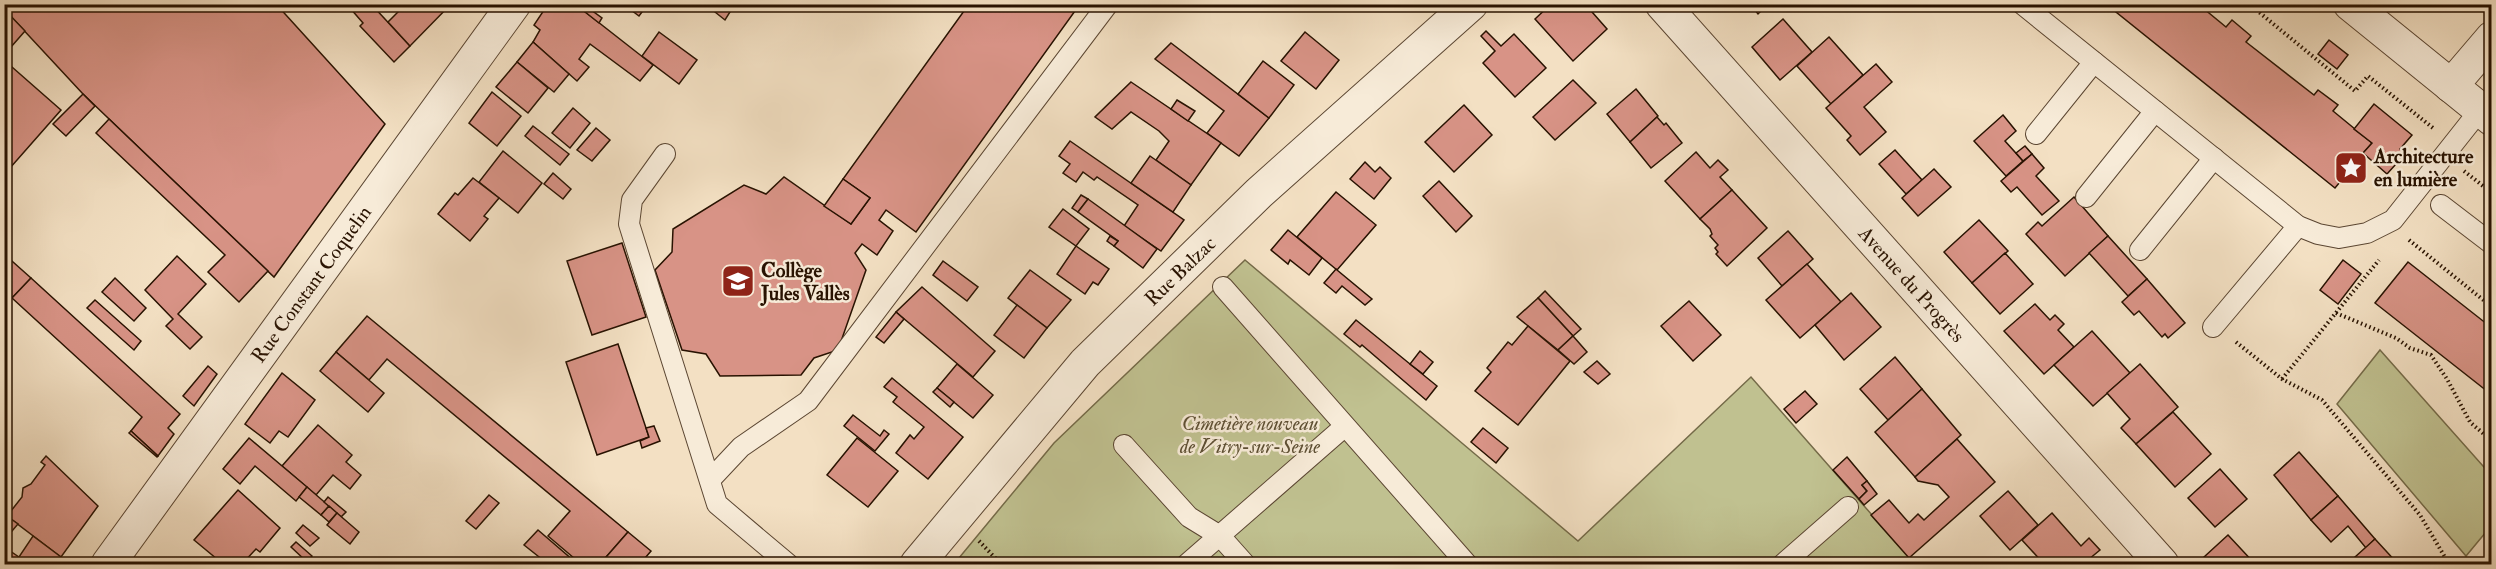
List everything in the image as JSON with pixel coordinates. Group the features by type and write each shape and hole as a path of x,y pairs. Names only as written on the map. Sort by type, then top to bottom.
{"street":[{"name":"Rue Constant Coquelin","path":"108,564 514,4"},
{"name":"Rue Balzac","path":"916,564 1085,363 1259,193 1471,4"},
{"name":"Avenue du Progrès","path":"1662,4 2162,564"},
{"path":"2350,4 2486,114"},
{"path":"2451,86 2492,38"}],"lane":[{"path":"710,480 741,447 808,401 1108,4"},
{"path":"2022,4 2298,226 2318,234 2339,238 2367,233 2393,220 2486,114"},
{"path":"2036,134 2094,62"},
{"path":"2086,196 2155,111"},
{"path":"665,153 632,200 629,224 717,504 788,564"},
{"path":"2140,250 2214,158"},
{"path":"2441,205 2492,244"},
{"path":"2214,325 2298,226"},
{"path":"1223,287 1467,564"},
{"path":"1187,564 1344,427"},
{"path":"1124,445 1189,517 1220,536 1245,564"},
{"path":"1783,564 1848,507"}],"path":[{"path":"2249,4 2355,91 2368,76 2437,132"},
{"path":"2459,168 2492,194"},
{"path":"2403,236 2492,307"},
{"path":"2336,313 2396,338 2410,348 2431,356 2447,378 2470,422 2492,439"},
{"path":"2214,325 2282,379 2322,400 2420,515 2449,564"},
{"path":"974,535 1001,564"}],"green space":[{"name":"Cimetière nouveau de Vitry-sur-Seine","path":"1245,260 1578,541 1751,377 1915,564 954,564 1054,443"},
{"path":"2380,350 2491,475 2491,526 2466,556 2337,404"}],"building":[{"path":"4,4 276,4 385,124 274,277 83,94 4,9"},
{"path":"354,4 371,4 410,46 394,62 360,26 363,23 350,8"},
{"path":"401,4 451,4 410,46 388,22 403,7"},
{"path":"548,4 575,4 653,65 640,81 590,44 579,59 589,67 577,81 533,42 540,30 534,25"},
{"path":"575,4 600,4 594,12 602,18 599,23"},
{"path":"623,4 648,4 639,16"},
{"path":"705,4 735,4 725,20"},
{"path":"969,4 1080,4 916,232 886,210 879,220 893,231 877,255 862,244 855,253 866,270 838,350 814,358 801,375 720,376 706,354 682,350 655,270 672,252 673,229 744,185 766,194 784,177 851,224 870,198 843,179"},
{"path":"1551,4 1585,4 1607,29 1573,61 1535,19"},
{"path":"1750,4 1768,4 1758,14"},
{"path":"2106,4 2198,4 2226,27 2232,20 2251,36 2246,42 2314,95 2318,90 2338,105 2333,111 2372,143 2335,188"},
{"path":"4,9 25,31 4,55"},
{"path":"1783,19 1812,52 1780,80 1752,47"},
{"path":"1486,31 1501,46 1514,34 1546,68 1515,97 1483,63 1495,51 1481,36"},
{"path":"659,32 697,60 679,84 642,56"},
{"path":"1305,32 1339,60 1316,89 1281,61"},
{"path":"1829,37 1863,75 1831,104 1797,66"},
{"path":"2329,40 2348,55 2337,69 2318,54"},
{"path":"533,42 569,74 554,92 517,62"},
{"path":"1171,43 1269,118 1239,156 1207,133 1224,111 1155,59"},
{"path":"4,60 61,110 10,168 4,163"},
{"path":"1263,61 1294,85 1269,118 1238,94"},
{"path":"517,62 548,88 528,113 496,87"},
{"path":"1876,64 1892,82 1864,107 1886,132 1860,155 1847,140 1851,136 1826,108"},
{"path":"1573,80 1596,103 1555,140 1533,117"},
{"path":"1131,82 1221,143 1191,185 1156,160 1169,141 1159,131 1131,112 1112,129 1095,117"},
{"path":"1636,89 1658,116 1630,142 1607,114"},
{"path":"492,92 521,116 497,146 469,123"},
{"path":"83,94 95,106 66,136 53,124"},
{"path":"1177,100 1195,111 1188,121 1171,109"},
{"path":"2374,104 2412,135 2400,149 2405,154 2387,174 2363,153 2372,143 2354,129"},
{"path":"1464,105 1492,135 1454,172 1425,142"},
{"path":"573,108 590,123 570,148 552,133"},
{"path":"2003,115 2016,131 2005,141 2023,161 2006,176 1974,141"},
{"path":"1657,117 1664,125 1666,123 1682,143 1651,168 1630,142"},
{"path":"109,119 268,271 239,302 208,272 225,255 96,133"},
{"path":"533,126 569,154 560,165 525,136"},
{"path":"596,128 610,140 592,161 577,150"},
{"path":"1070,141 1184,220 1161,251 1124,226 1138,205 1097,177 1094,180 1083,172 1076,182 1063,173 1070,164 1059,156"},
{"path":"2025,146 2032,154 2023,161 2016,153"},
{"path":"1895,150 1922,180 1906,194 1879,164"},
{"path":"503,151 542,183 518,213 479,182"},
{"path":"1696,152 1710,168 1718,160 1728,170 1720,177 1732,190 1700,219 1665,181"},
{"path":"2032,154 2044,168 2036,176 2059,201 2042,215 2017,187 2011,192 2001,181"},
{"path":"1150,156 1191,185 1173,212 1131,183"},
{"path":"1365,162 1375,172 1380,167 1391,178 1374,199 1350,179"},
{"path":"1934,169 1951,187 1918,216 1902,198"},
{"path":"553,173 571,189 563,199 544,184"},
{"path":"473,178 499,198 484,216 488,219 470,241 438,214 455,193 458,195"},
{"path":"843,179 870,198 851,224 824,206"},
{"path":"1439,181 1472,216 1456,232 1423,196"},
{"path":"1732,190 1767,228 1727,266 1716,254 1718,252 1715,248 1718,245 1710,236 1712,234 1710,229 1700,219"},
{"path":"1336,192 1376,225 1337,270 1297,237"},
{"path":"1081,195 1088,199 1078,212 1072,208"},
{"path":"2074,197 2108,236 2065,276 2026,234 2038,222 2042,226"},
{"path":"1088,199 1157,249 1143,268 1114,246 1118,241 1078,212"},
{"path":"1063,209 1089,229 1076,246 1049,227"},
{"path":"1979,220 2008,251 1972,283 1944,252"},
{"path":"1288,230 1322,258 1309,275 1290,260 1288,264 1271,250"},
{"path":"1788,231 1813,259 1782,286 1758,258"},
{"path":"1110,236 1118,241 1114,246 1107,241"},
{"path":"2108,236 2147,279 2128,296 2089,253"},
{"path":"622,243 646,317 592,335 567,261"},
{"path":"1076,246 1109,269 1098,285 1093,282 1085,294 1057,274"},
{"path":"2005,253 2033,284 2000,314 1972,283"},
{"path":"4,254 31,278 12,298 4,291"},
{"path":"177,256 206,284 178,314 202,337 190,349 166,326 173,319 145,290"},
{"path":"2343,260 2361,274 2338,304 2320,290"},
{"path":"943,261 978,287 967,301 933,275"},
{"path":"2408,262 2492,328 2492,395 2375,303"},
{"path":"1807,264 1841,302 1800,338 1766,300"},
{"path":"1336,269 1372,299 1365,305 1342,286 1336,293 1324,283"},
{"path":"1030,270 1071,300 1047,328 1008,298"},
{"path":"31,278 180,414 168,428 174,434 158,456 131,431 142,417 12,298"},
{"path":"115,278 146,308 134,321 102,292"},
{"path":"2147,279 2185,323 2168,338 2165,334 2162,337 2139,311 2134,315 2122,302"},
{"path":"922,287 995,351 973,377 896,312"},
{"path":"1545,291 1581,329 1573,336 1538,298"},
{"path":"1851,293 1881,327 1844,360 1815,325"},
{"path":"1538,298 1573,336 1558,350 1517,317"},
{"path":"95,300 141,341 134,350 87,308"},
{"path":"1689,301 1721,335 1693,361 1661,326"},
{"path":"2035,304 2050,320 2055,315 2064,324 2058,330 2074,347 2044,374 2004,331"},
{"path":"1017,305 1047,328 1024,358 994,335"},
{"path":"896,312 904,319 884,343 876,337"},
{"path":"367,316 628,532 600,564 581,564 548,536 570,511 387,359 369,380 336,352"},
{"path":"1356,320 1437,386 1426,400 1362,345 1360,347 1344,334"},
{"path":"1528,326 1570,361 1518,425 1475,391 1491,372 1487,368 1508,342 1512,345"},
{"path":"2092,331 2130,373 2093,406 2054,365"},
{"path":"1573,336 1587,352 1574,364 1558,350"},
{"path":"618,344 649,437 597,455 566,362"},
{"path":"1420,351 1433,362 1423,374 1410,364"},
{"path":"336,352 384,393 368,412 320,371"},
{"path":"1895,357 1922,389 1888,420 1860,389"},
{"path":"1597,361 1610,374 1598,384 1584,372"},
{"path":"957,364 993,395 973,418 937,388"},
{"path":"2140,364 2178,407 2136,444 2121,428 2130,419 2107,393"},
{"path":"208,366 217,374 194,406 183,396"},
{"path":"282,373 315,400 288,437 279,431 270,443 245,424"},
{"path":"892,378 963,437 928,479 896,453 910,435 914,439 924,427 893,402 897,397 884,387"},
{"path":"937,388 954,402 950,407 933,392"},
{"path":"1922,389 1961,435 1915,477 1875,432"},
{"path":"1805,391 1817,404 1796,423 1784,409"},
{"path":"2173,412 2211,454 2175,487 2136,444"},
{"path":"853,415 880,436 884,430 889,434 875,451 844,426"},
{"path":"318,425 352,455 346,462 361,475 350,489 333,475 316,495 282,466"},
{"path":"654,426 660,441 642,448 640,441 649,437 646,428"},
{"path":"1483,428 1508,448 1496,463 1471,442"},
{"path":"131,431 158,456 129,433"},
{"path":"249,438 307,487 296,501 255,466 240,484 223,469"},
{"path":"857,438 898,471 868,507 827,475"},
{"path":"1957,439 1995,482 1909,558 1871,515 1889,500 1909,523 1918,514 1924,520 1949,497 1938,485 1918,481 1915,477"},
{"path":"2299,452 2338,496 2311,520 2274,475"},
{"path":"46,456 98,506 61,557 7,516 22,497 23,488 31,484 45,465 41,462"},
{"path":"1847,457 1867,481 1862,485 1867,491 1859,499 1833,470"},
{"path":"2220,469 2247,499 2215,527 2188,498"},
{"path":"1867,481 1877,494 1864,505 1859,499 1867,491 1862,485"},
{"path":"307,487 329,506 321,515 299,497"},
{"path":"238,490 280,528 260,552 256,549 242,564 223,564 194,540"},
{"path":"2008,491 2038,525 2010,550 1980,516"},
{"path":"489,495 499,503 476,529 466,521"},
{"path":"2338,496 2375,539 2366,548 2348,526 2331,542 2311,520"},
{"path":"328,497 346,512 341,517 324,502"},
{"path":"329,506 337,513 329,522 321,515"},
{"path":"337,513 359,532 350,544 327,525"},
{"path":"2052,513 2081,546 2089,538 2100,550 2083,564 2044,564 2022,540"},
{"path":"4,514 18,524 12,531 4,526"},
{"path":"303,525 319,538 310,546 296,533"},
{"path":"538,530 574,561 572,564 548,564 524,545"},
{"path":"628,532 651,551 640,564 600,564"},
{"path":"2228,535 2255,564 2211,564 2204,557"},
{"path":"33,536 71,564 4,564 4,547 19,557"},
{"path":"2375,539 2398,564 2362,564 2355,557"},
{"path":"296,542 312,556 307,562 291,547"}],"place":[{"name":"Architecture en lumière","path":"2351,168"},
{"name":"Collège Jules Vallès","path":"738,281"}]}
